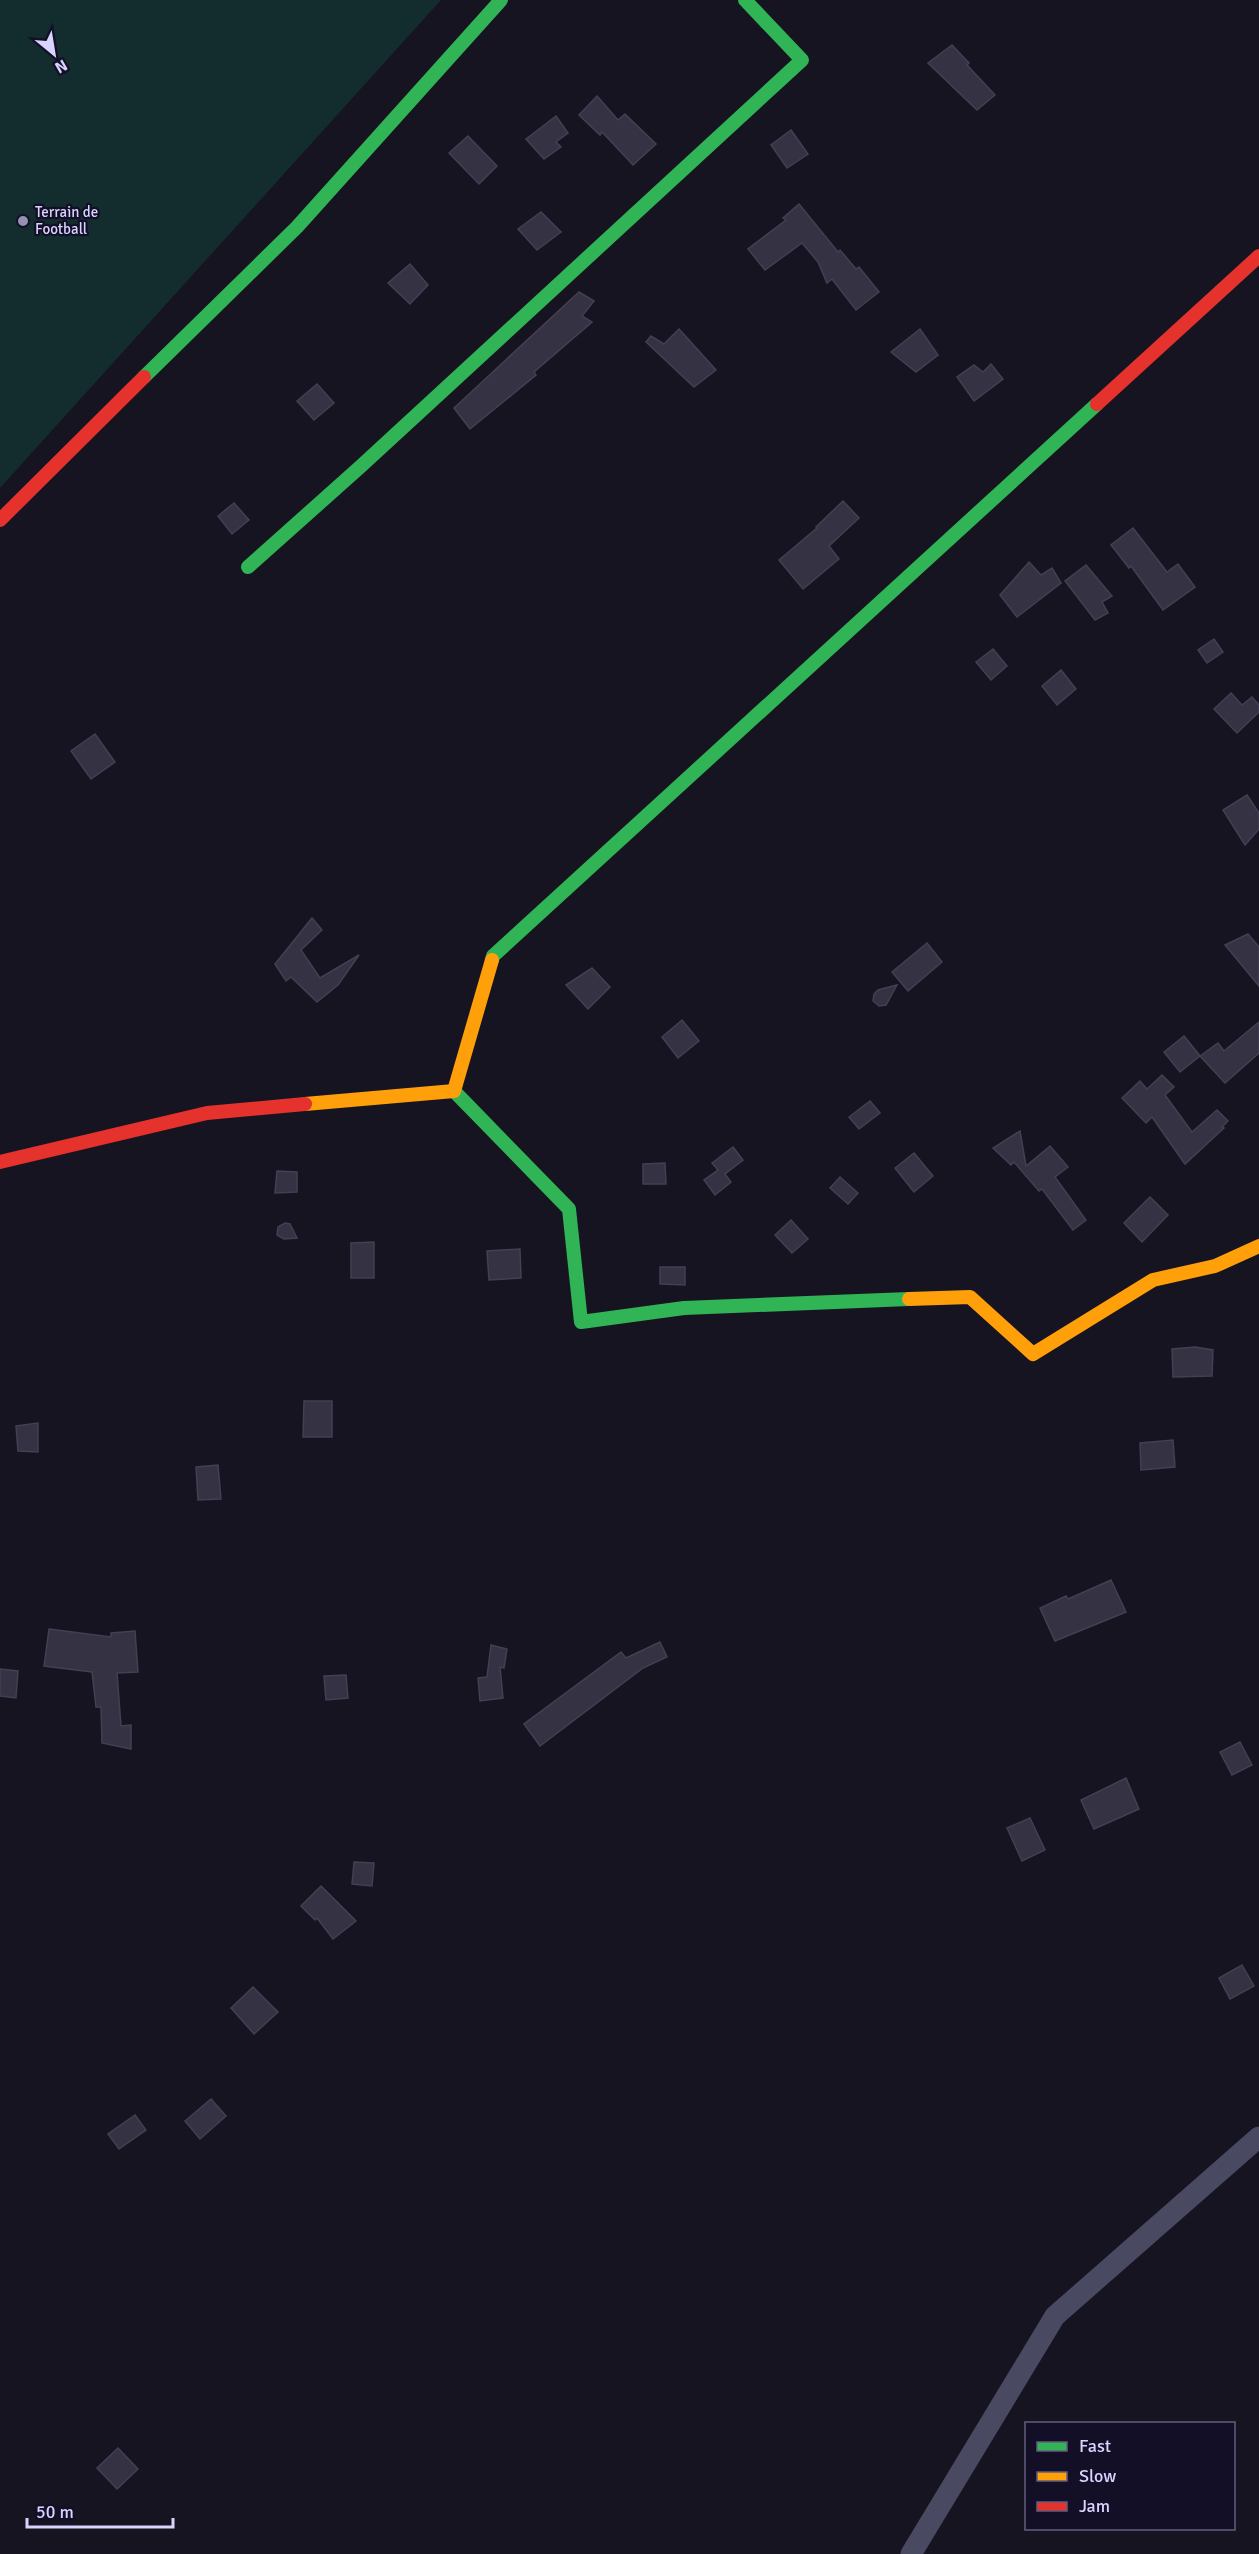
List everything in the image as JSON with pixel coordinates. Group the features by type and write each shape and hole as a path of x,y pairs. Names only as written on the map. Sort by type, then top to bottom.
{"street":[{"path":"0,520 297,227 501,0"},
{"path":"248,567 360,467 802,60 745,0"},
{"path":"454,1091 493,956 1259,256"},
{"path":"0,1162 207,1113 454,1091"},
{"path":"454,1091 569,1209 581,1322 684,1308 970,1297 1033,1354 1153,1280 1215,1266 1259,1246"},
{"path":"911,2554 1055,2316 1259,2137"}],"green space":[{"path":"0,0 441,0 0,488"}],"building":[{"path":"952,45 995,95 977,110 928,63"},
{"path":"597,96 618,120 625,114 656,144 633,165 602,132 600,135 579,115"},
{"path":"556,116 568,133 556,142 561,147 544,159 526,139"},
{"path":"791,130 808,154 787,168 771,145"},
{"path":"468,136 497,166 479,184 449,153"},
{"path":"799,204 838,252 840,250 856,269 859,267 879,292 856,310 832,279 827,283 818,262 802,243 765,270 748,249 786,220 783,218"},
{"path":"541,212 561,232 537,250 518,229"},
{"path":"410,264 428,285 410,304 388,283"},
{"path":"579,292 594,301 582,316 592,322 534,372 536,375 470,429 454,408"},
{"path":"679,329 716,370 694,387 646,342 651,336 664,344"},
{"path":"920,329 938,355 916,372 891,352"},
{"path":"991,364 1003,379 974,401 957,377 974,365 983,372"},
{"path":"317,384 334,403 314,420 297,401"},
{"path":"843,501 859,518 829,546 839,559 803,589 779,560 817,528"},
{"path":"234,503 249,520 232,534 218,516"},
{"path":"1133,528 1167,572 1178,564 1195,587 1163,610 1131,566 1129,568 1111,545"},
{"path":"1029,562 1041,575 1052,568 1061,583 1017,617 1000,595"},
{"path":"1086,565 1112,596 1102,602 1108,613 1095,620 1065,581"},
{"path":"1214,639 1223,652 1207,663 1198,650"},
{"path":"993,649 1007,666 991,680 976,662"},
{"path":"1061,670 1076,689 1057,705 1042,686"},
{"path":"1231,693 1242,705 1252,697 1259,705 1259,712 1237,733 1214,709"},
{"path":"95,734 115,762 91,779 71,751"},
{"path":"1247,795 1259,813 1259,829 1245,845 1223,810"},
{"path":"312,918 322,930 301,950 320,978 359,955 338,985 317,1002 291,977 286,981 275,964"},
{"path":"1248,934 1259,947 1259,986 1225,945"},
{"path":"927,943 942,962 908,991 892,972"},
{"path":"592,968 610,987 588,1009 566,985"},
{"path":"897,985 886,1005 879,1006 873,1001 874,994 878,990"},
{"path":"682,1020 699,1041 678,1058 662,1037"},
{"path":"1259,1022 1259,1053 1225,1083 1200,1056 1218,1043 1224,1051"},
{"path":"1184,1036 1200,1056 1180,1072 1164,1052"},
{"path":"1162,1075 1174,1087 1165,1095 1192,1132 1217,1110 1228,1121 1222,1127 1224,1128 1185,1164 1152,1117 1146,1123 1122,1098 1140,1081 1147,1089"},
{"path":"870,1101 880,1113 859,1129 849,1117"},
{"path":"1020,1131 1026,1166 1050,1146 1068,1167 1055,1177 1086,1220 1073,1230 1042,1189 1039,1191 1014,1162 1011,1165 993,1148"},
{"path":"733,1147 743,1160 725,1174 731,1182 715,1195 704,1180 718,1170 712,1163"},
{"path":"914,1153 933,1176 914,1192 895,1168"},
{"path":"665,1163 666,1184 643,1184 643,1164"},
{"path":"277,1171 297,1172 297,1192 275,1193"},
{"path":"840,1177 858,1193 848,1204 830,1188"},
{"path":"1150,1197 1168,1215 1142,1242 1124,1223"},
{"path":"791,1220 808,1239 792,1253 775,1235"},
{"path":"285,1223 290,1224 297,1238 284,1239 277,1235 278,1227"},
{"path":"374,1242 374,1278 351,1278 351,1243"},
{"path":"520,1249 521,1278 489,1280 487,1251"},
{"path":"660,1267 685,1267 685,1285 660,1284"},
{"path":"1195,1347 1213,1350 1212,1376 1173,1377 1172,1349"},
{"path":"304,1401 332,1401 332,1437 303,1437"},
{"path":"38,1423 38,1452 18,1451 16,1426"},
{"path":"1173,1440 1175,1467 1141,1470 1140,1443"},
{"path":"218,1465 221,1499 198,1500 196,1467"},
{"path":"1111,1580 1126,1612 1055,1641 1040,1608 1066,1596 1068,1599"},
{"path":"49,1629 111,1637 111,1633 135,1631 138,1672 117,1673 121,1726 131,1725 131,1749 102,1743 101,1707 96,1707 92,1672 44,1666"},
{"path":"660,1642 667,1657 643,1668 540,1746 524,1724 621,1652 626,1658"},
{"path":"491,1645 507,1649 504,1668 500,1667 503,1698 480,1701 478,1678 487,1677"},
{"path":"0,1669 18,1671 16,1698 0,1696"},
{"path":"346,1675 348,1698 326,1700 324,1676"},
{"path":"1240,1742 1252,1765 1232,1775 1220,1752"},
{"path":"1126,1778 1139,1809 1094,1829 1081,1800"},
{"path":"1030,1818 1045,1850 1022,1861 1007,1828"},
{"path":"354,1862 374,1863 372,1886 352,1884"},
{"path":"321,1886 356,1921 333,1939 317,1918 315,1920 301,1906"},
{"path":"1242,1965 1254,1986 1230,1999 1219,1978"},
{"path":"253,1987 278,2012 254,2034 231,2008"},
{"path":"211,2099 226,2116 200,2139 185,2121"},
{"path":"135,2115 146,2130 119,2149 108,2134"},
{"path":"118,2448 138,2469 117,2489 97,2468"}],"traffic: fast":[{"path":"144,377 297,227 501,0"},
{"path":"248,567 360,467 802,60 745,0"},
{"path":"492,960 493,956 1097,404"},
{"path":"454,1091 569,1209 581,1322 684,1308 909,1299"}],"traffic: slow":[{"path":"305,1104 454,1091 492,960"},
{"path":"909,1299 970,1297 1033,1354 1153,1280 1215,1266 1259,1246"}],"traffic: jam":[{"path":"1097,404 1259,256"},
{"path":"0,520 144,377"},
{"path":"0,1162 207,1113 305,1104"}],"place":[{"name":"Terrain de Football","path":"23,221"}]}
